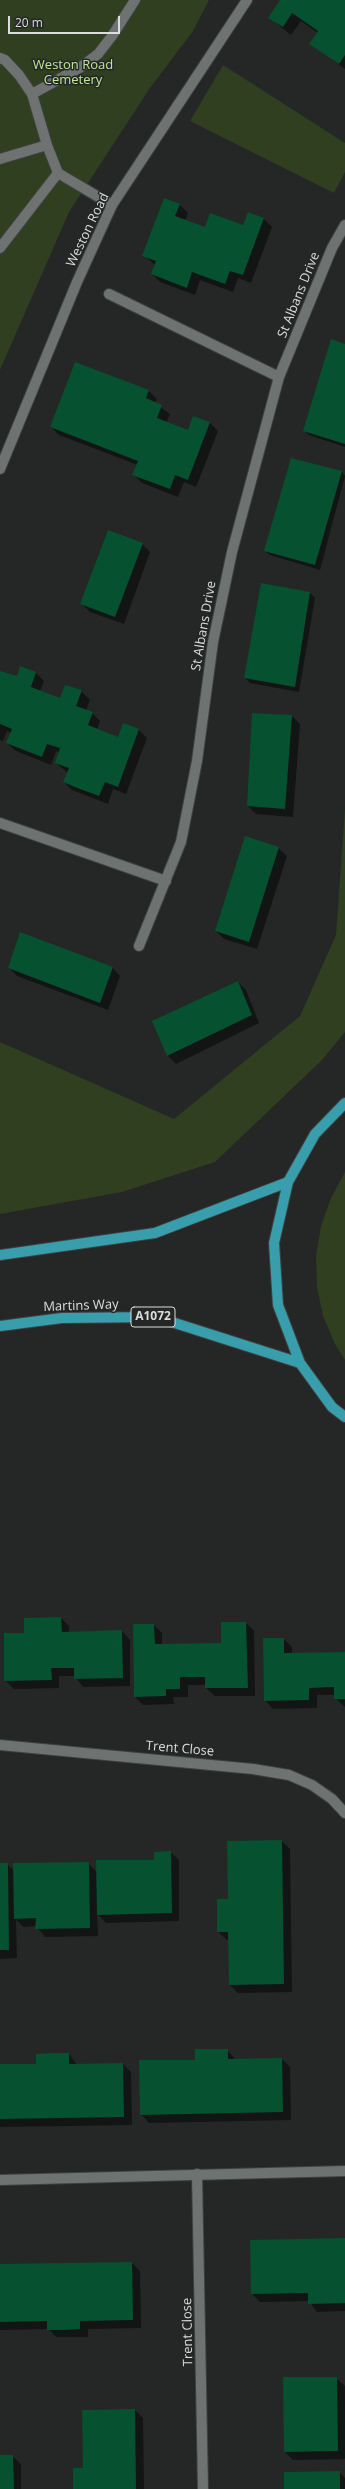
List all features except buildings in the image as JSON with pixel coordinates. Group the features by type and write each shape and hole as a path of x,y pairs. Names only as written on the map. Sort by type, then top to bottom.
{"main road":[{"path":"345,1103 315,1134 288,1182 274,1243 278,1305 300,1363 332,1407 345,1417"},
{"path":"0,1255 155,1233 288,1182"},
{"name":"Martins Way","path":"0,1326 62,1318 156,1317 300,1363"}],"street":[{"path":"32,94 81,67 98,54 112,36 135,0"},
{"name":"Weston Road","path":"0,469 77,282 112,206 247,0"},
{"path":"0,58 14,70 32,94 47,145 58,173 112,206"},
{"path":"0,159 47,145"},
{"path":"0,248 58,173"},
{"name":"St Albans Drive","path":"140,946 181,842 197,761 213,642 232,552 279,377 332,248 345,225"},
{"path":"109,294 279,377"},
{"path":"0,823 166,881"},
{"name":"Trent Close","path":"0,1745 253,1769 289,1775 312,1785 332,1798 345,1813"},
{"path":"0,2180 345,2171"},
{"name":"Trent Close","path":"197,2174 203,2489"}],"green space":[{"name":"Weston Road Cemetery","path":"0,0 209,0 193,31 150,88 69,212 0,370"},
{"path":"223,65 345,143 345,172 334,193 190,121"},
{"path":"345,809 345,1032 322,1060 215,1162 122,1192 0,1214 0,1042 174,1119 300,1016 336,935"},
{"path":"345,1172 345,1360 335,1344 323,1316 317,1287 316,1256 321,1226 331,1198"}]}
